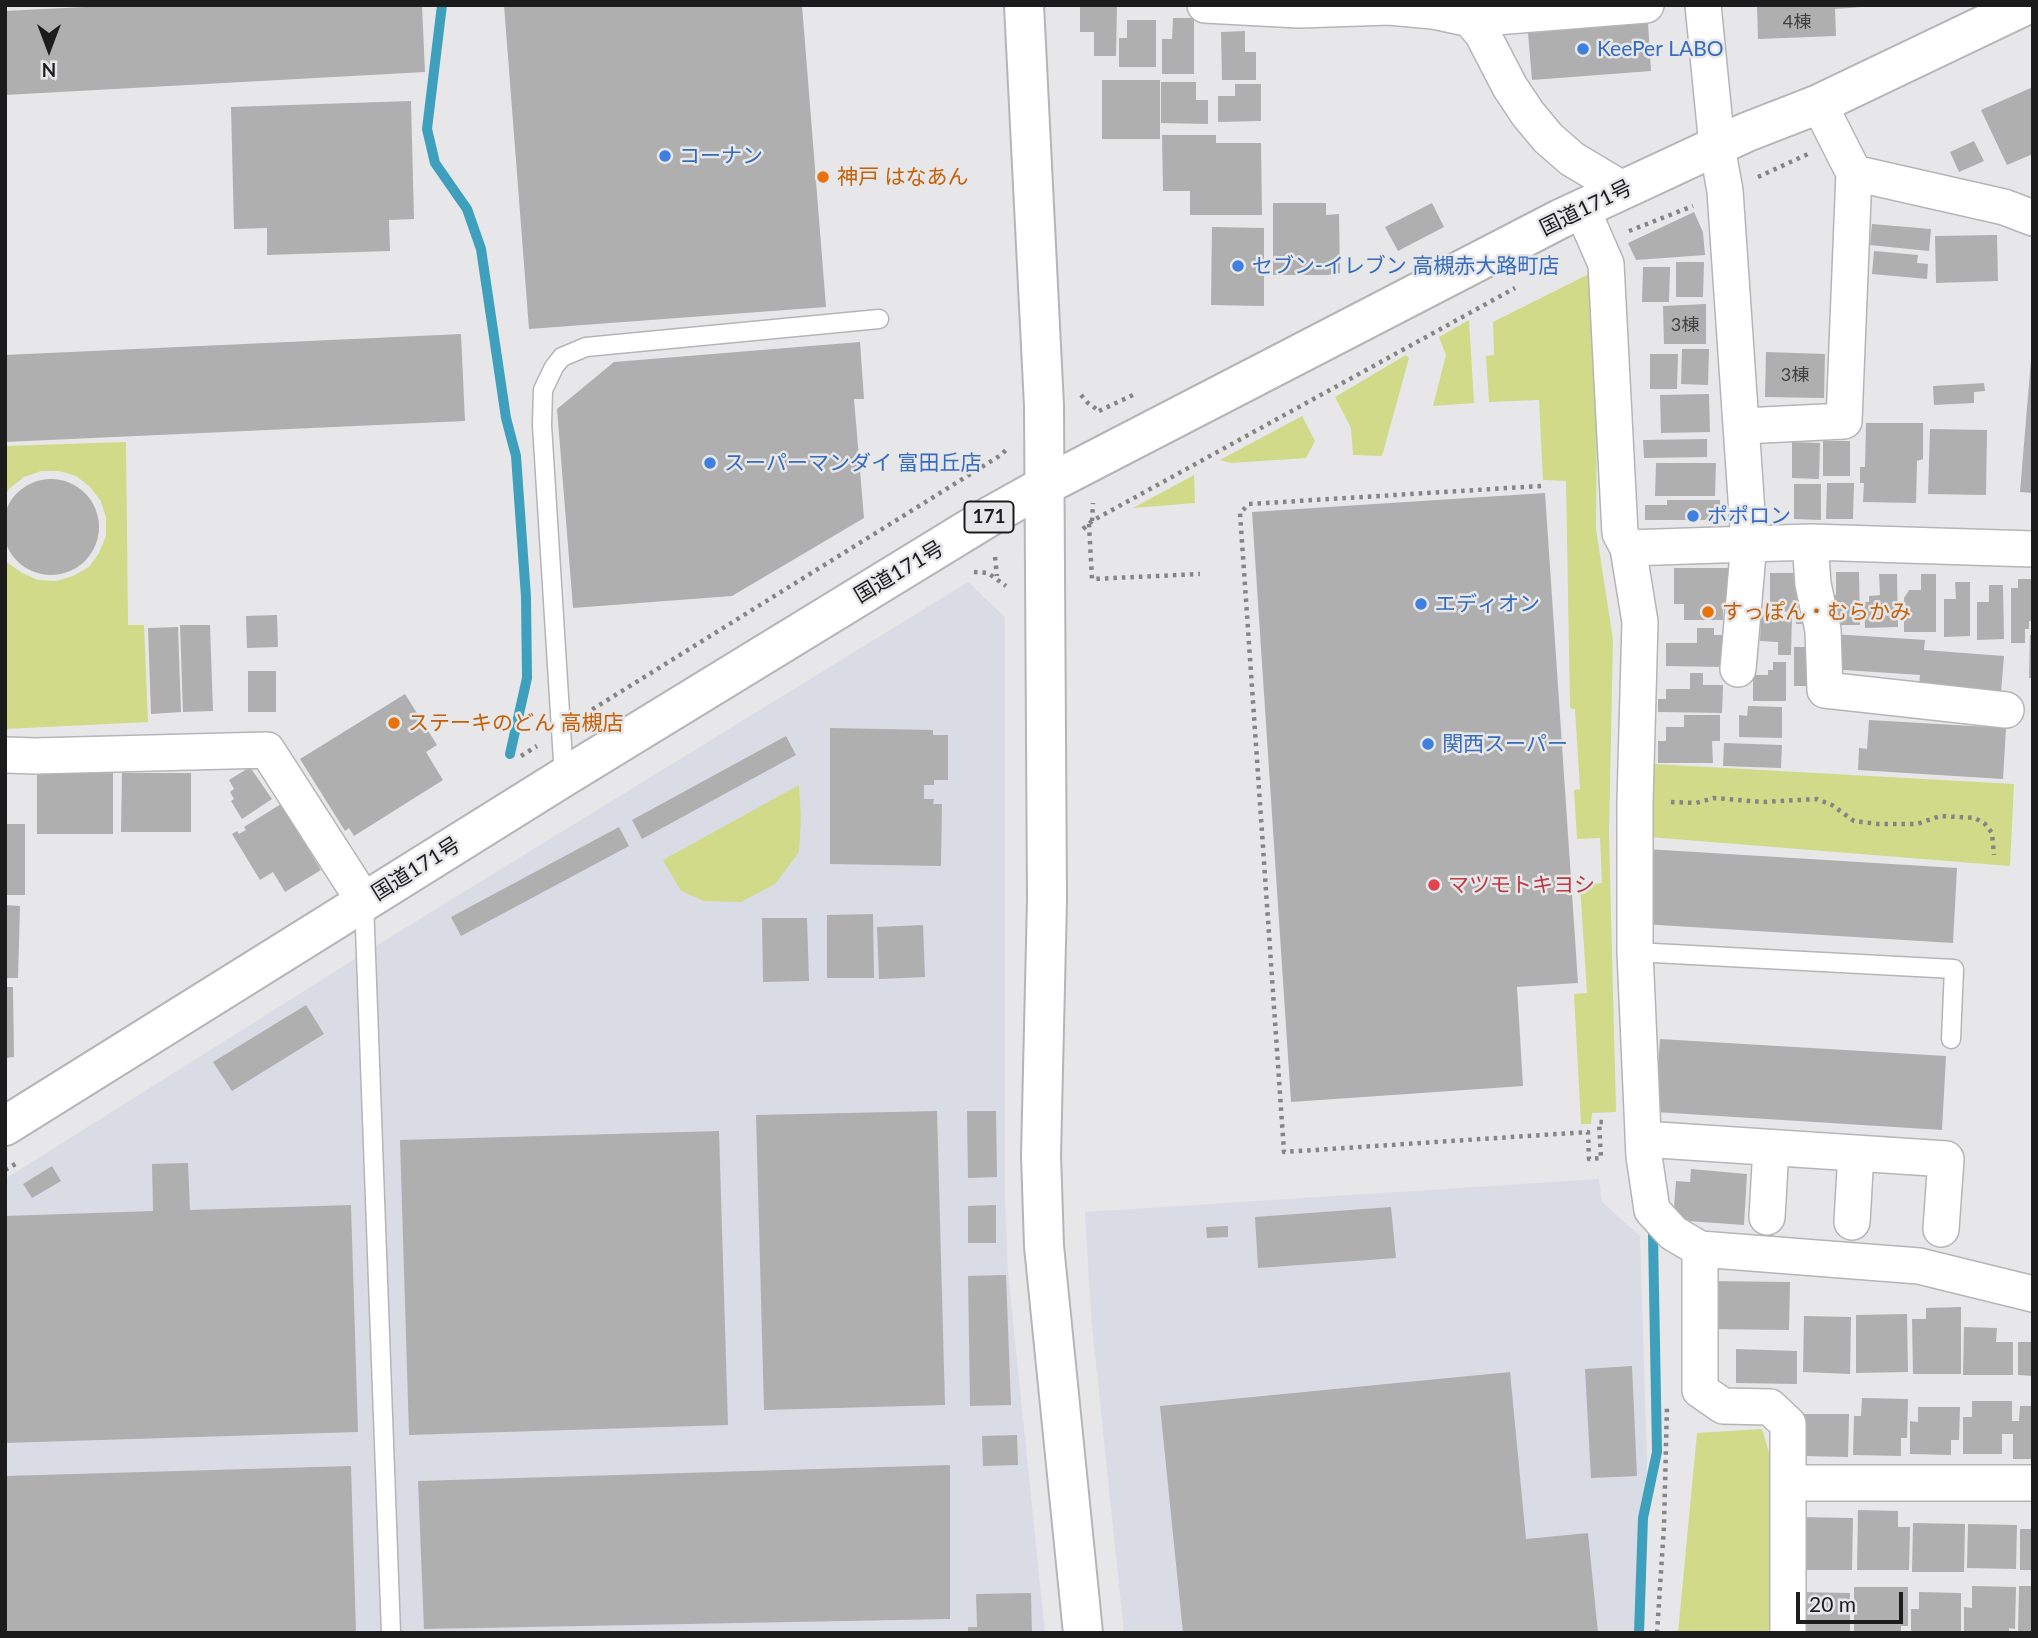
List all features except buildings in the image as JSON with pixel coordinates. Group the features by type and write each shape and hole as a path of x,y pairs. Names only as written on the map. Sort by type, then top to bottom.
{"main road":[{"path":"1024,5 1044,406 1047,900 1041,1154 1044,1233 1083,1633"},
{"name":"国道171号","path":"5,1126 564,777 992,515 1044,486 1581,209 1717,146 1819,104 2026,5"}],"street":[{"path":"1205,5 1287,10 1374,6 1433,11 1470,19 1646,5"},
{"path":"1703,5 1717,146 1725,191 1743,426 1749,542 1738,669"},
{"path":"1470,19 1482,33 1522,105 1548,138 1572,159 1624,190"},
{"path":"1743,426 1844,421 1854,173 1819,104"},
{"path":"1854,173 2023,206"},
{"path":"1581,209 1606,264 1620,533 1628,548 1640,622 1635,801 1635,951 1643,1139 1652,1210 1673,1233 1700,1249 1919,1266 2033,1294"},
{"path":"1628,548 1810,542 2033,550"},
{"path":"1810,542 1813,584 1823,630 1825,690 2006,710"},
{"path":"5,755 267,750 364,901"},
{"path":"1643,1139 1946,1159 1941,1229"},
{"path":"1766,1217 1771,1148"},
{"path":"1852,1222 1856,1153"},
{"path":"1700,1249 1700,1390 1723,1406 1770,1407 1788,1424 1788,1633"},
{"path":"1788,1483 2033,1483"}],"lane":[{"path":"564,777 542,425 543,390 554,367 562,357 586,346 879,319"},
{"path":"364,901 391,1633"},
{"path":"1635,951 1954,969 1951,1038"}],"path":[{"path":"1597,244 1837,141"},
{"path":"1200,574 1092,579 1091,522 1526,282"},
{"path":"1076,385 1088,403 1099,411"},
{"path":"517,759 988,464"},
{"path":"1541,486 1249,504 1240,513 1240,518 1284,1152 1579,1132"},
{"path":"968,573 988,573 1004,582 1009,589"},
{"path":"1635,801 1696,803 1714,798 1763,802 1817,799 1832,805 1854,821 1878,824 1917,824 1940,816 1975,818 1992,832 1994,855"},
{"path":"1657,1633 1668,1400"}],"shaded area":[{"path":"968,582 1005,617 1005,1198 1008,1272 1045,1633 5,1633 5,1179 366,952"},
{"path":"1599,1179 1602,1202 1640,1236 1647,1460 1642,1633 1124,1633 1091,1316 1085,1212"}],"green space":[{"path":"1589,274 1592,283 1597,391 1596,529 1613,640 1609,833 1616,1112 1592,1113 1591,1124 1581,1124 1574,994 1587,993 1580,885 1602,883 1600,838 1577,839 1574,790 1580,789 1575,709 1570,708 1566,481 1543,480 1539,400 1489,402 1486,356 1494,355 1493,322"},
{"path":"1469,320 1474,403 1433,406 1446,355 1439,337"},
{"path":"1406,355 1409,358 1382,456 1353,455 1351,428 1335,397"},
{"path":"1302,416 1315,441 1306,458 1231,463 1220,460"},
{"path":"126,442 128,625 144,625 148,722 5,729 5,561 38,580 56,581 73,576 89,567 99,553 106,536 106,518 101,501 90,487 76,476 59,471 41,471 24,477 5,495 5,446"},
{"path":"1194,475 1195,503 1133,508"},
{"path":"1653,764 2014,784 2010,866 1649,837"},
{"path":"799,785 799,852 775,884 741,902 704,901 681,891 663,860"},
{"path":"1762,1429 1777,1479 1771,1633 1678,1633 1697,1433"}],"waterway":[{"path":"442,5 427,129 435,163 467,209 481,249 506,418 516,456 526,597 527,678 510,754"},
{"path":"1639,1633 1643,1518 1657,1452 1653,1235"}],"place":[{"name":"KeePer LABO","path":"1583,49"},
{"name":"コーナン","path":"665,156"},
{"name":"神戸 はなあん","path":"823,177"},
{"name":"セブン-イレブン 高槻赤大路町店","path":"1238,266"},
{"name":"スーパーマンダイ 富田丘店","path":"710,463"},
{"name":"ポポロン","path":"1693,516"},
{"name":"エディオン","path":"1421,604"},
{"name":"すっぽん・むらかみ","path":"1708,612"},
{"name":"ステーキのどん 高槻店","path":"394,723"},
{"name":"関西スーパー","path":"1428,744"},
{"name":"マツモトキヨシ","path":"1434,885"}]}
